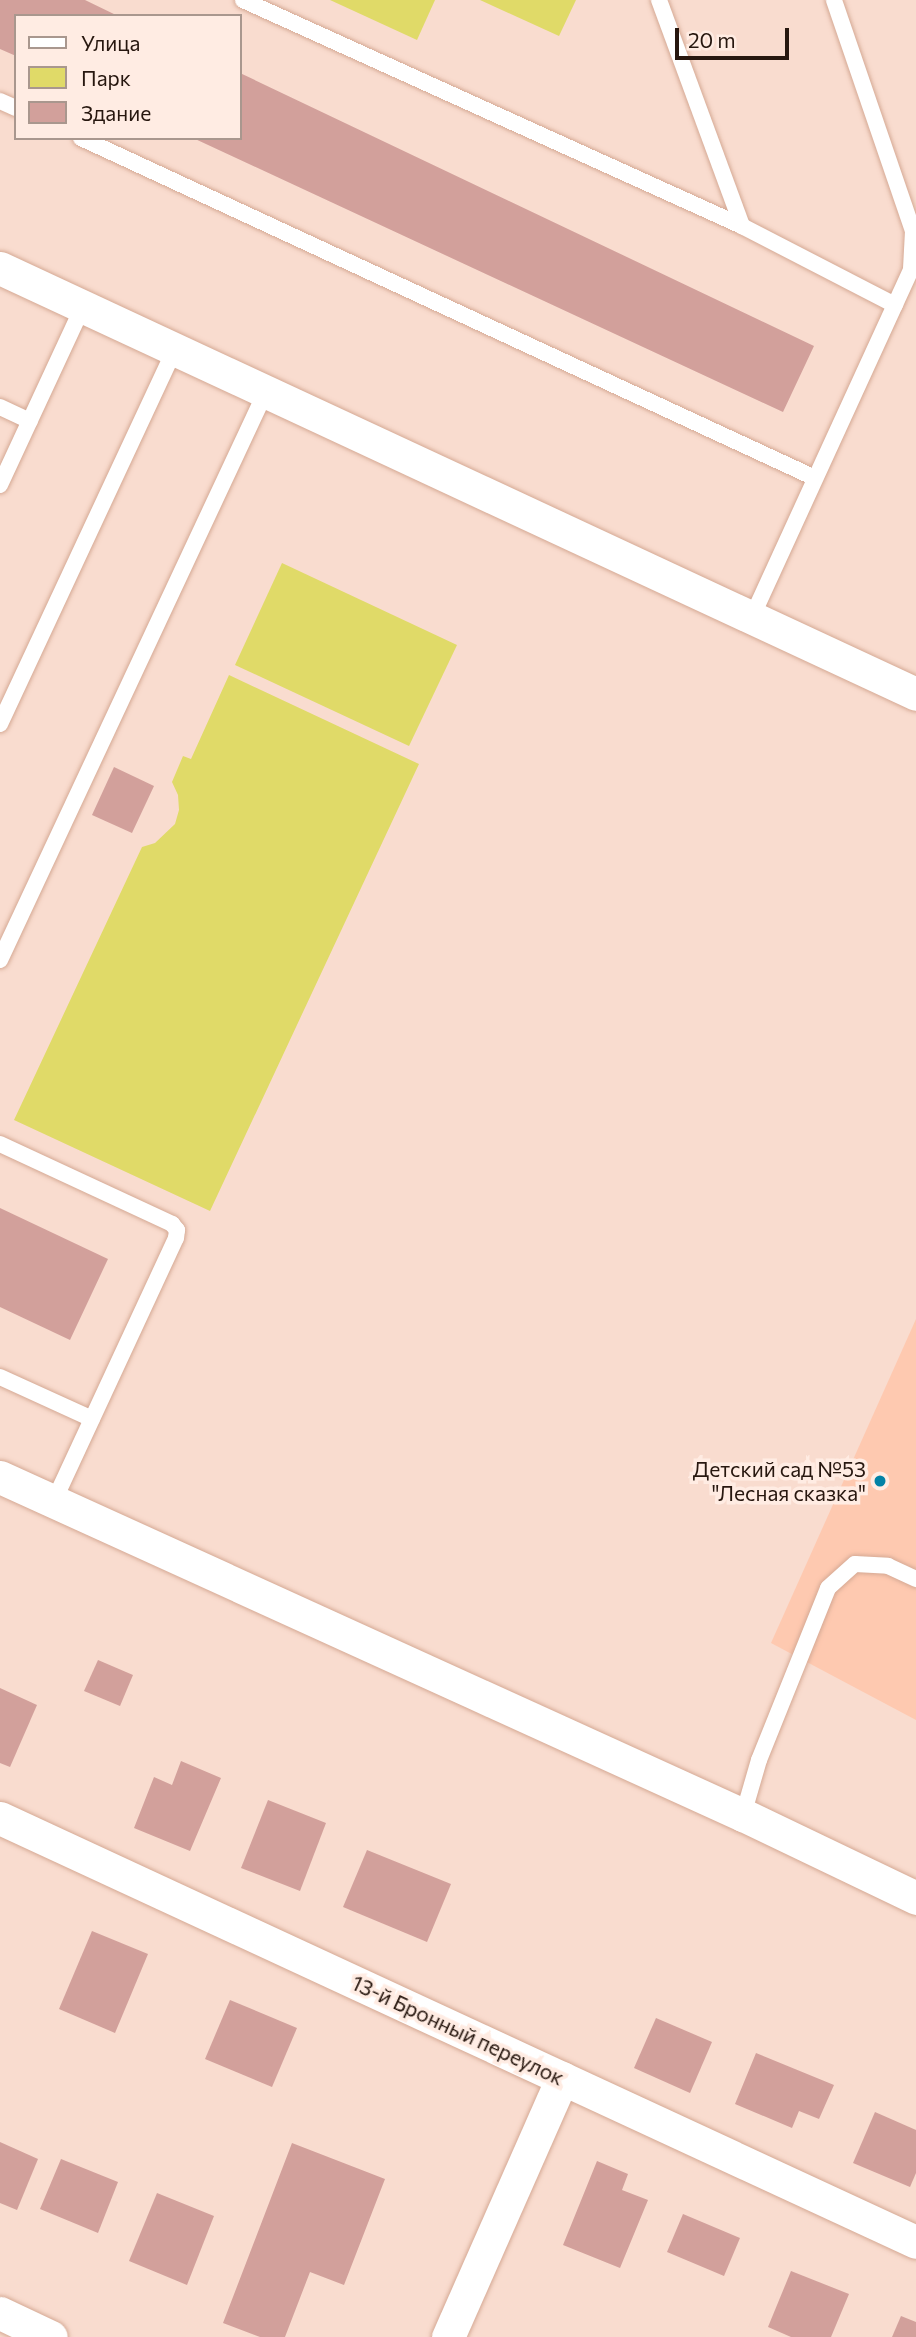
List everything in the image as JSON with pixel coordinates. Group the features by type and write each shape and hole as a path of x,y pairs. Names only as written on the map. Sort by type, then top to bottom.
{"street":[{"path":"0,268 916,694"},
{"path":"0,1477 743,1815 916,1898"},
{"name":"13-й Бронный переулок","path":"0,1818 916,2242"},
{"path":"449,2337 562,2078"},
{"path":"0,2312 51,2337"}],"lane":[{"path":"243,0 742,226 895,305"},
{"path":"659,0 742,226"},
{"path":"752,618 911,269 913,231 834,0"},
{"path":"85,140 814,478"},
{"path":"0,485 83,306"},
{"path":"0,724 175,349"},
{"path":"0,960 266,391"},
{"path":"0,407 30,421"},
{"path":"0,1144 172,1224 177,1230 177,1238 54,1501"},
{"path":"0,1377 92,1419"},
{"path":"743,1815 759,1760 828,1588 855,1564 888,1566 916,1579"}],"shaded area":[{"name":"Детский сад №53 \"Лесная сказка\"","path":"916,1319 916,1720 771,1643"}],"green space":[{"path":"330,0 435,0 417,40"},
{"path":"480,0 576,0 559,36"},
{"path":"282,563 457,645 409,746 235,665"},
{"path":"229,675 419,764 210,1211 14,1120 142,847 155,843 175,824 179,810 178,795 172,782 183,756 191,759"}],"building":[{"path":"0,0 85,0 114,14 14,14 14,55 0,49"},
{"path":"242,74 814,346 783,412 197,140 242,140"},
{"path":"114,767 154,786 132,833 92,815"},
{"path":"0,1208 108,1259 70,1340 0,1307"},
{"path":"98,1660 133,1675 120,1706 84,1691"},
{"path":"0,1688 37,1705 10,1767 0,1763"},
{"path":"181,1761 221,1778 190,1851 134,1828 154,1777 172,1785"},
{"path":"268,1800 326,1823 300,1891 241,1868"},
{"path":"367,1850 451,1884 427,1942 343,1907"},
{"path":"92,1931 148,1954 115,2033 59,2009"},
{"path":"230,2000 297,2028 272,2087 205,2059"},
{"path":"656,2018 712,2042 690,2093 634,2068"},
{"path":"756,2053 834,2085 819,2119 799,2111 792,2128 735,2104"},
{"path":"875,2112 916,2130 916,2173 910,2187 853,2163"},
{"path":"0,2142 38,2159 17,2210 0,2203"},
{"path":"292,2143 385,2179 344,2285 310,2272 285,2337 260,2337 223,2323"},
{"path":"61,2159 118,2182 98,2233 40,2209"},
{"path":"597,2161 628,2174 622,2190 648,2200 620,2268 563,2245"},
{"path":"157,2193 214,2216 187,2285 129,2261"},
{"path":"683,2214 740,2238 724,2276 667,2252"},
{"path":"791,2271 849,2294 831,2337 791,2337 768,2327"},
{"path":"901,2316 916,2322 916,2337 892,2337"}],"place":[{"name":"Детский сад №53 \"Лесная сказка\"","path":"880,1481"}]}
